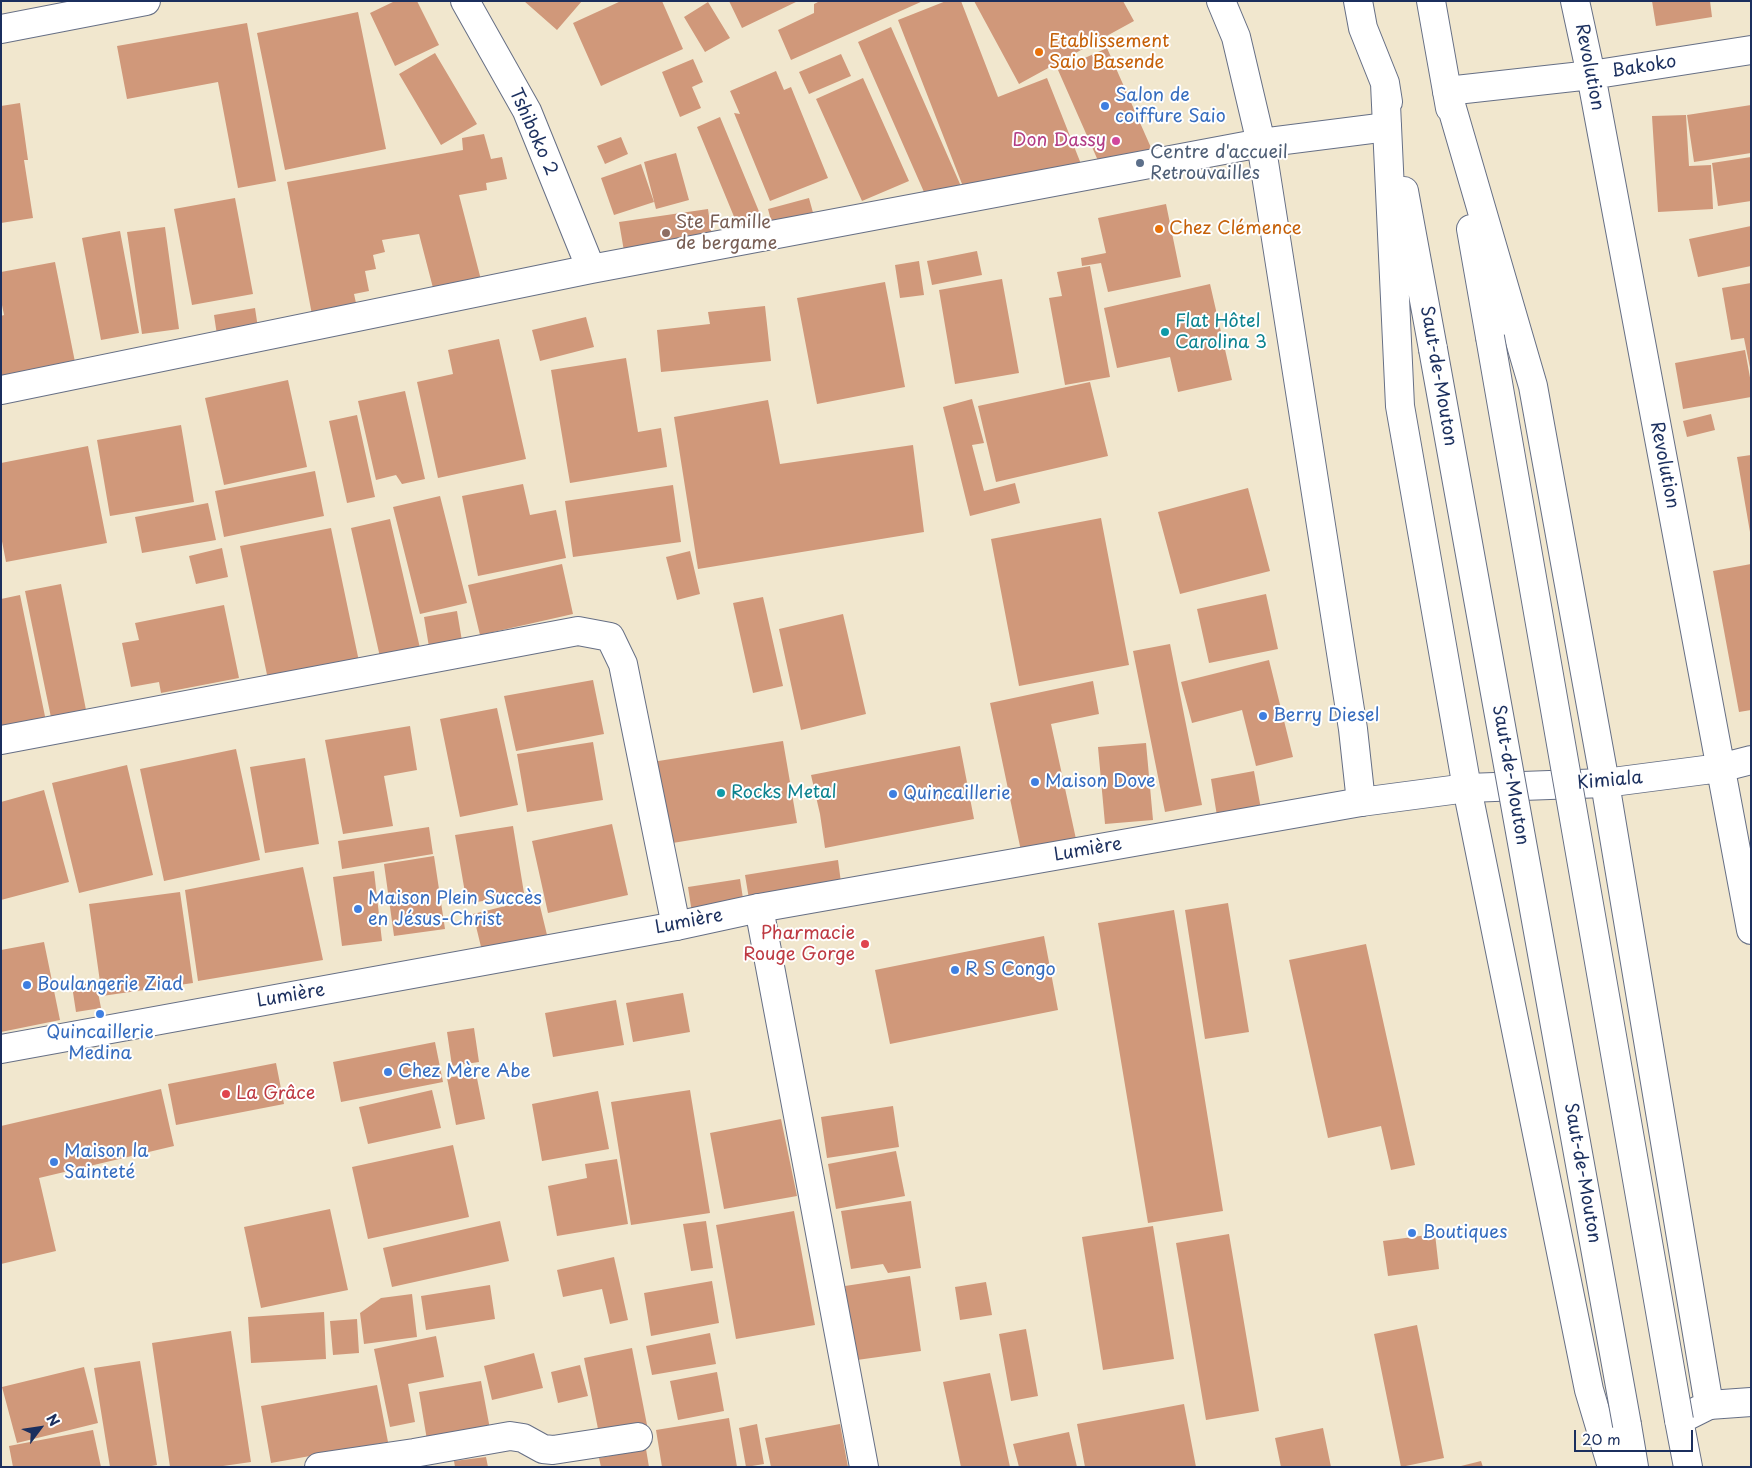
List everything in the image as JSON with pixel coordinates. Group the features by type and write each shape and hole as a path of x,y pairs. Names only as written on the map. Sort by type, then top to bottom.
{"main road":[{"path":"1,29 146,1"},
{"name":"Tshiboko 2","path":"465,1 527,111 591,269"},
{"path":"1221,1 1236,36 1261,143 1354,729 1361,802"},
{"path":"1358,1 1363,28 1385,83 1400,406 1467,788 1589,1390 1612,1467"},
{"path":"1431,1 1688,1467"},
{"name":"Revolution","path":"1575,1 1591,75 1751,930"},
{"name":"Bakoko","path":"1447,91 1591,75 1751,50"},
{"name":"Saut-de-Mouton","path":"1385,83 1634,1467"},
{"path":"1447,91 1533,386 1605,783 1709,1405"},
{"path":"1,390 591,269 1261,143 1387,127"},
{"path":"1,740 578,631 610,637 623,664 676,926"},
{"name":"Kimiala","path":"1467,788 1605,783 1720,768 1751,760"},
{"name":"Lumière","path":"1,1049 676,926 759,908 1361,802 1467,788"},
{"path":"759,908 864,1467"},
{"path":"1679,1420 1709,1405 1751,1402"},
{"path":"319,1467 510,1436 523,1438 543,1449 553,1450 638,1438"}],"building":[{"path":"395,1 417,1 439,45 395,66 370,13"},
{"path":"524,1 582,1 557,30"},
{"path":"621,1 662,1 683,49 601,86 573,23"},
{"path":"729,1 798,1 742,28"},
{"path":"820,1 923,1 791,60 778,30 814,13 814,4"},
{"path":"946,1 961,1 998,97 1047,78 1081,164 971,207 898,20"},
{"name":"Etablissement Saio Basende","path":"974,1 1123,1 1134,21 1019,84"},
{"path":"1652,1 1710,1 1712,17 1656,26"},
{"path":"708,2 730,38 705,52 684,17"},
{"path":"358,12 386,149 285,170 257,33"},
{"path":"247,23 276,181 238,188 218,82 127,99 117,46"},
{"path":"891,27 964,193 931,208 858,42"},
{"path":"1107,48 1156,159 1107,181 1058,70"},
{"path":"435,53 477,124 441,145 399,74"},
{"path":"841,54 851,76 809,94 799,72"},
{"path":"693,59 703,82 692,87 701,108 680,117 662,72"},
{"path":"776,71 784,90 791,87 828,178 770,201 734,113 740,114 730,91"},
{"path":"863,78 909,181 862,201 816,99"},
{"path":"20,103 28,160 24,160 33,218 1,223 1,106"},
{"path":"1751,105 1751,153 1694,162 1687,115"},
{"path":"1686,115 1689,166 1711,165 1713,209 1658,212 1652,116"},
{"path":"720,117 765,226 742,236 697,127"},
{"path":"484,134 491,159 502,157 507,179 486,183 487,190 459,195 486,299 439,311 419,234 382,240 385,252 373,255 376,269 365,271 369,291 354,294 358,312 313,320 287,182 463,150 462,138"},
{"path":"621,137 628,154 605,164 597,146"},
{"path":"676,153 689,200 656,209 644,162"},
{"path":"1751,157 1751,201 1718,206 1712,163"},
{"path":"641,164 654,202 614,215 601,178"},
{"path":"235,198 253,294 192,305 174,209"},
{"path":"809,198 815,220 774,232 768,209"},
{"path":"1166,204 1181,277 1108,292 1101,263 1082,266 1081,258 1106,253 1098,218"},
{"name":"Ste Famille de bergame","path":"708,209 713,244 625,257 619,222"},
{"path":"1751,226 1751,266 1698,277 1689,239"},
{"path":"165,227 179,329 142,334 127,232"},
{"path":"120,231 139,333 101,340 82,238"},
{"path":"977,251 982,275 932,285 927,261"},
{"path":"919,261 924,295 900,298 895,265"},
{"path":"55,262 75,362 1,376 1,316 4,315 1,300 1,272"},
{"path":"1090,266 1110,377 1065,385 1049,298 1062,296 1057,272"},
{"path":"1002,279 1019,373 955,384 939,290"},
{"path":"885,282 905,387 817,404 797,298"},
{"path":"1751,283 1750,368 1744,338 1731,340 1722,288"},
{"name":"Flat Hôtel Carolina 3","path":"1210,284 1232,380 1178,392 1170,357 1117,368 1104,308"},
{"path":"765,306 771,361 661,372 657,330 710,324 708,312"},
{"path":"255,308 258,328 217,335 214,315"},
{"path":"586,317 594,347 540,361 532,330"},
{"path":"499,339 526,459 438,478 417,382 453,374 448,350"},
{"path":"1745,350 1751,383 1751,397 1683,409 1675,363"},
{"path":"626,358 638,432 661,428 667,467 570,483 551,370"},
{"path":"288,380 307,467 224,485 205,398"},
{"path":"1090,382 1108,456 996,482 978,406"},
{"path":"405,391 425,479 402,484 396,475 376,480 358,401"},
{"path":"972,399 984,443 972,445 984,491 1015,483 1020,503 970,516 943,407"},
{"path":"768,400 780,464 913,445 924,532 698,569 674,417"},
{"path":"1711,414 1715,430 1687,437 1683,421"},
{"path":"357,415 375,497 347,503 329,421"},
{"path":"181,425 194,502 110,516 97,440"},
{"path":"88,446 107,543 6,562 1,536 1,463"},
{"path":"1751,455 1751,532 1750,532 1737,457"},
{"path":"315,471 324,516 224,537 215,491"},
{"path":"523,484 530,515 556,510 566,558 478,576 462,496"},
{"path":"673,485 681,542 573,557 565,501"},
{"path":"1248,488 1270,571 1180,594 1158,512"},
{"path":"440,496 467,603 420,614 393,507"},
{"path":"208,503 216,540 142,553 135,517"},
{"path":"1101,518 1129,665 1019,686 991,539"},
{"path":"390,519 420,648 380,657 351,528"},
{"path":"331,528 361,671 270,689 240,546"},
{"path":"222,548 228,577 196,584 189,556"},
{"path":"690,551 700,594 677,600 666,557"},
{"path":"562,564 573,614 480,635 468,585"},
{"path":"1751,564 1751,710 1739,712 1713,571"},
{"path":"61,584 89,725 54,732 25,591"},
{"path":"1266,594 1278,649 1209,663 1197,609"},
{"path":"20,595 47,726 1,736 1,599"},
{"path":"763,597 783,686 753,693 733,603"},
{"path":"224,605 239,678 161,693 159,682 131,687 122,643 139,640 135,623"},
{"path":"457,611 463,647 430,653 424,617"},
{"path":"843,614 866,714 801,730 779,629"},
{"path":"1170,644 1202,805 1165,812 1133,651"},
{"name":"Berry Diesel","path":"1269,660 1293,757 1256,766 1242,710 1192,723 1181,682"},
{"path":"593,680 604,734 516,751 504,696"},
{"name":"Maison Dove","path":"1093,681 1099,714 1051,724 1076,839 1021,851 990,703"},
{"path":"497,708 518,805 460,817 440,719"},
{"path":"410,726 417,770 384,776 393,826 343,834 325,740"},
{"name":"Rocks Metal","path":"783,741 797,823 660,845 646,763"},
{"path":"593,742 603,800 527,812 517,754"},
{"path":"1146,743 1153,820 1105,824 1098,747"},
{"name":"Quincaillerie","path":"960,746 974,819 825,848 811,775"},
{"path":"236,749 260,860 164,881 140,769"},
{"path":"305,758 319,844 265,853 250,767"},
{"path":"127,765 153,875 79,893 52,783"},
{"path":"1254,771 1261,809 1217,816 1211,779"},
{"path":"44,790 69,882 1,900 1,802"},
{"path":"612,824 628,895 548,913 532,841"},
{"path":"513,826 524,893 467,904 455,835"},
{"path":"429,827 433,854 342,869 338,841"},
{"path":"434,856 445,929 394,936 384,864"},
{"path":"838,860 842,890 750,905 745,875"},
{"path":"303,867 323,960 198,981 185,890"},
{"name":"Maison Plein Succès en Jésus-Christ","path":"374,871 382,941 342,946 333,877"},
{"path":"740,879 744,905 692,913 688,887"},
{"path":"180,892 193,983 102,996 89,904"},
{"path":"538,898 548,939 483,955 473,914"},
{"path":"1228,903 1249,1032 1205,1039 1185,910"},
{"path":"1174,910 1223,1211 1148,1223 1098,923"},
{"path":"1044,936 1058,1010 890,1044 875,970"},
{"name":"Boulangerie Ziad","path":"44,942 60,1020 1,1032 1,950"},
{"path":"1366,944 1415,1165 1391,1170 1381,1126 1328,1138 1289,960"},
{"path":"96,982 101,1008 76,1012 72,986"},
{"path":"683,993 690,1032 633,1042 626,1003"},
{"path":"616,1000 624,1045 553,1057 545,1013"},
{"path":"474,1028 479,1062 452,1066 447,1032"},
{"name":"Chez Mère Abe","path":"435,1042 443,1082 341,1102 333,1062"},
{"name":"La Grâce","path":"276,1063 284,1104 176,1125 168,1084"},
{"path":"476,1073 485,1119 456,1125 447,1078"},
{"name":"Maison la Sainteté","path":"161,1089 174,1146 39,1178 56,1251 1,1264 1,1126"},
{"path":"432,1090 441,1128 368,1144 359,1107"},
{"path":"690,1090 710,1213 631,1225 611,1102"},
{"path":"598,1091 609,1149 542,1161 532,1104"},
{"path":"893,1106 899,1147 827,1158 821,1117"},
{"path":"781,1119 797,1196 724,1209 710,1133"},
{"path":"453,1145 469,1217 368,1239 352,1167"},
{"path":"896,1151 905,1196 836,1209 828,1164"},
{"path":"617,1159 628,1224 557,1236 548,1186 587,1178 585,1164"},
{"path":"911,1201 921,1268 888,1273 883,1264 851,1269 841,1211"},
{"path":"330,1209 348,1290 261,1308 244,1227"},
{"path":"794,1211 815,1325 736,1339 716,1225"},
{"path":"500,1221 509,1261 392,1287 383,1248"},
{"path":"706,1221 713,1268 691,1271 683,1224"},
{"path":"1153,1226 1174,1359 1103,1370 1082,1237"},
{"path":"1229,1234 1259,1411 1206,1420 1176,1243"},
{"path":"1435,1234 1439,1269 1388,1276 1383,1241"},
{"path":"614,1257 628,1320 610,1324 602,1289 563,1297 557,1270"},
{"path":"910,1276 921,1351 857,1360 845,1286"},
{"path":"712,1281 719,1323 651,1336 644,1293"},
{"path":"986,1282 992,1315 960,1320 955,1287"},
{"path":"490,1285 495,1319 426,1330 421,1296"},
{"path":"412,1294 417,1337 364,1344 360,1313 381,1298"},
{"path":"324,1312 326,1359 251,1363 248,1317"},
{"path":"357,1319 359,1353 333,1355 330,1321"},
{"path":"1417,1325 1444,1458 1401,1467 1374,1334"},
{"path":"1026,1329 1038,1396 1011,1401 999,1334"},
{"path":"231,1331 251,1462 216,1467 170,1467 152,1343"},
{"path":"710,1333 716,1364 652,1375 646,1346"},
{"path":"436,1336 444,1377 408,1384 415,1422 390,1427 374,1349"},
{"path":"632,1348 647,1425 599,1434 584,1358"},
{"path":"534,1353 543,1388 492,1400 484,1366"},
{"path":"140,1361 157,1465 146,1467 110,1467 94,1368"},
{"path":"580,1365 588,1396 558,1403 551,1372"},
{"path":"84,1367 98,1423 17,1443 2,1387"},
{"path":"717,1372 724,1411 678,1420 670,1381"},
{"path":"990,1373 1010,1467 961,1467 943,1382"},
{"path":"481,1381 490,1429 427,1440 419,1392"},
{"path":"377,1385 388,1442 271,1463 261,1406"},
{"path":"1184,1404 1196,1467 1085,1467 1077,1424"},
{"path":"729,1418 737,1467 662,1467 656,1430"},
{"path":"757,1424 764,1464 746,1467 739,1428"},
{"path":"840,1424 848,1467 771,1467 765,1438"},
{"path":"1323,1428 1331,1467 1281,1467 1275,1438"},
{"path":"93,1430 101,1467 13,1467 9,1446"},
{"path":"1069,1432 1077,1467 1019,1467 1013,1444"},
{"path":"646,1449 649,1467 601,1467 599,1458"},
{"path":"486,1457 488,1467 455,1467 454,1461"},
{"path":"1481,1461 1483,1467 1461,1467 1461,1466"}],"place":[{"name":"Etablissement Saio Basende","path":"1039,52"},
{"name":"Salon de coiffure Saio","path":"1105,106"},
{"name":"Don Dassy","path":"1116,141"},
{"name":"Centre d'accueil Retrouvailles","path":"1140,163"},
{"name":"Chez Clémence","path":"1159,229"},
{"name":"Ste Famille de bergame","path":"666,233"},
{"name":"Flat Hôtel Carolina 3","path":"1165,332"},
{"name":"Berry Diesel","path":"1263,716"},
{"name":"Maison Dove","path":"1035,782"},
{"name":"Rocks Metal","path":"721,793"},
{"name":"Quincaillerie","path":"893,794"},
{"name":"Maison Plein Succès en Jésus-Christ","path":"358,909"},
{"name":"Pharmacie Rouge Gorge","path":"865,944"},
{"name":"R S Congo","path":"955,970"},
{"name":"Boulangerie Ziad","path":"27,985"},
{"name":"Quincaillerie Medina","path":"100,1014"},
{"name":"Chez Mère Abe","path":"388,1072"},
{"name":"La Grâce","path":"226,1094"},
{"name":"Maison la Sainteté","path":"54,1162"},
{"name":"Boutiques","path":"1412,1233"}]}
